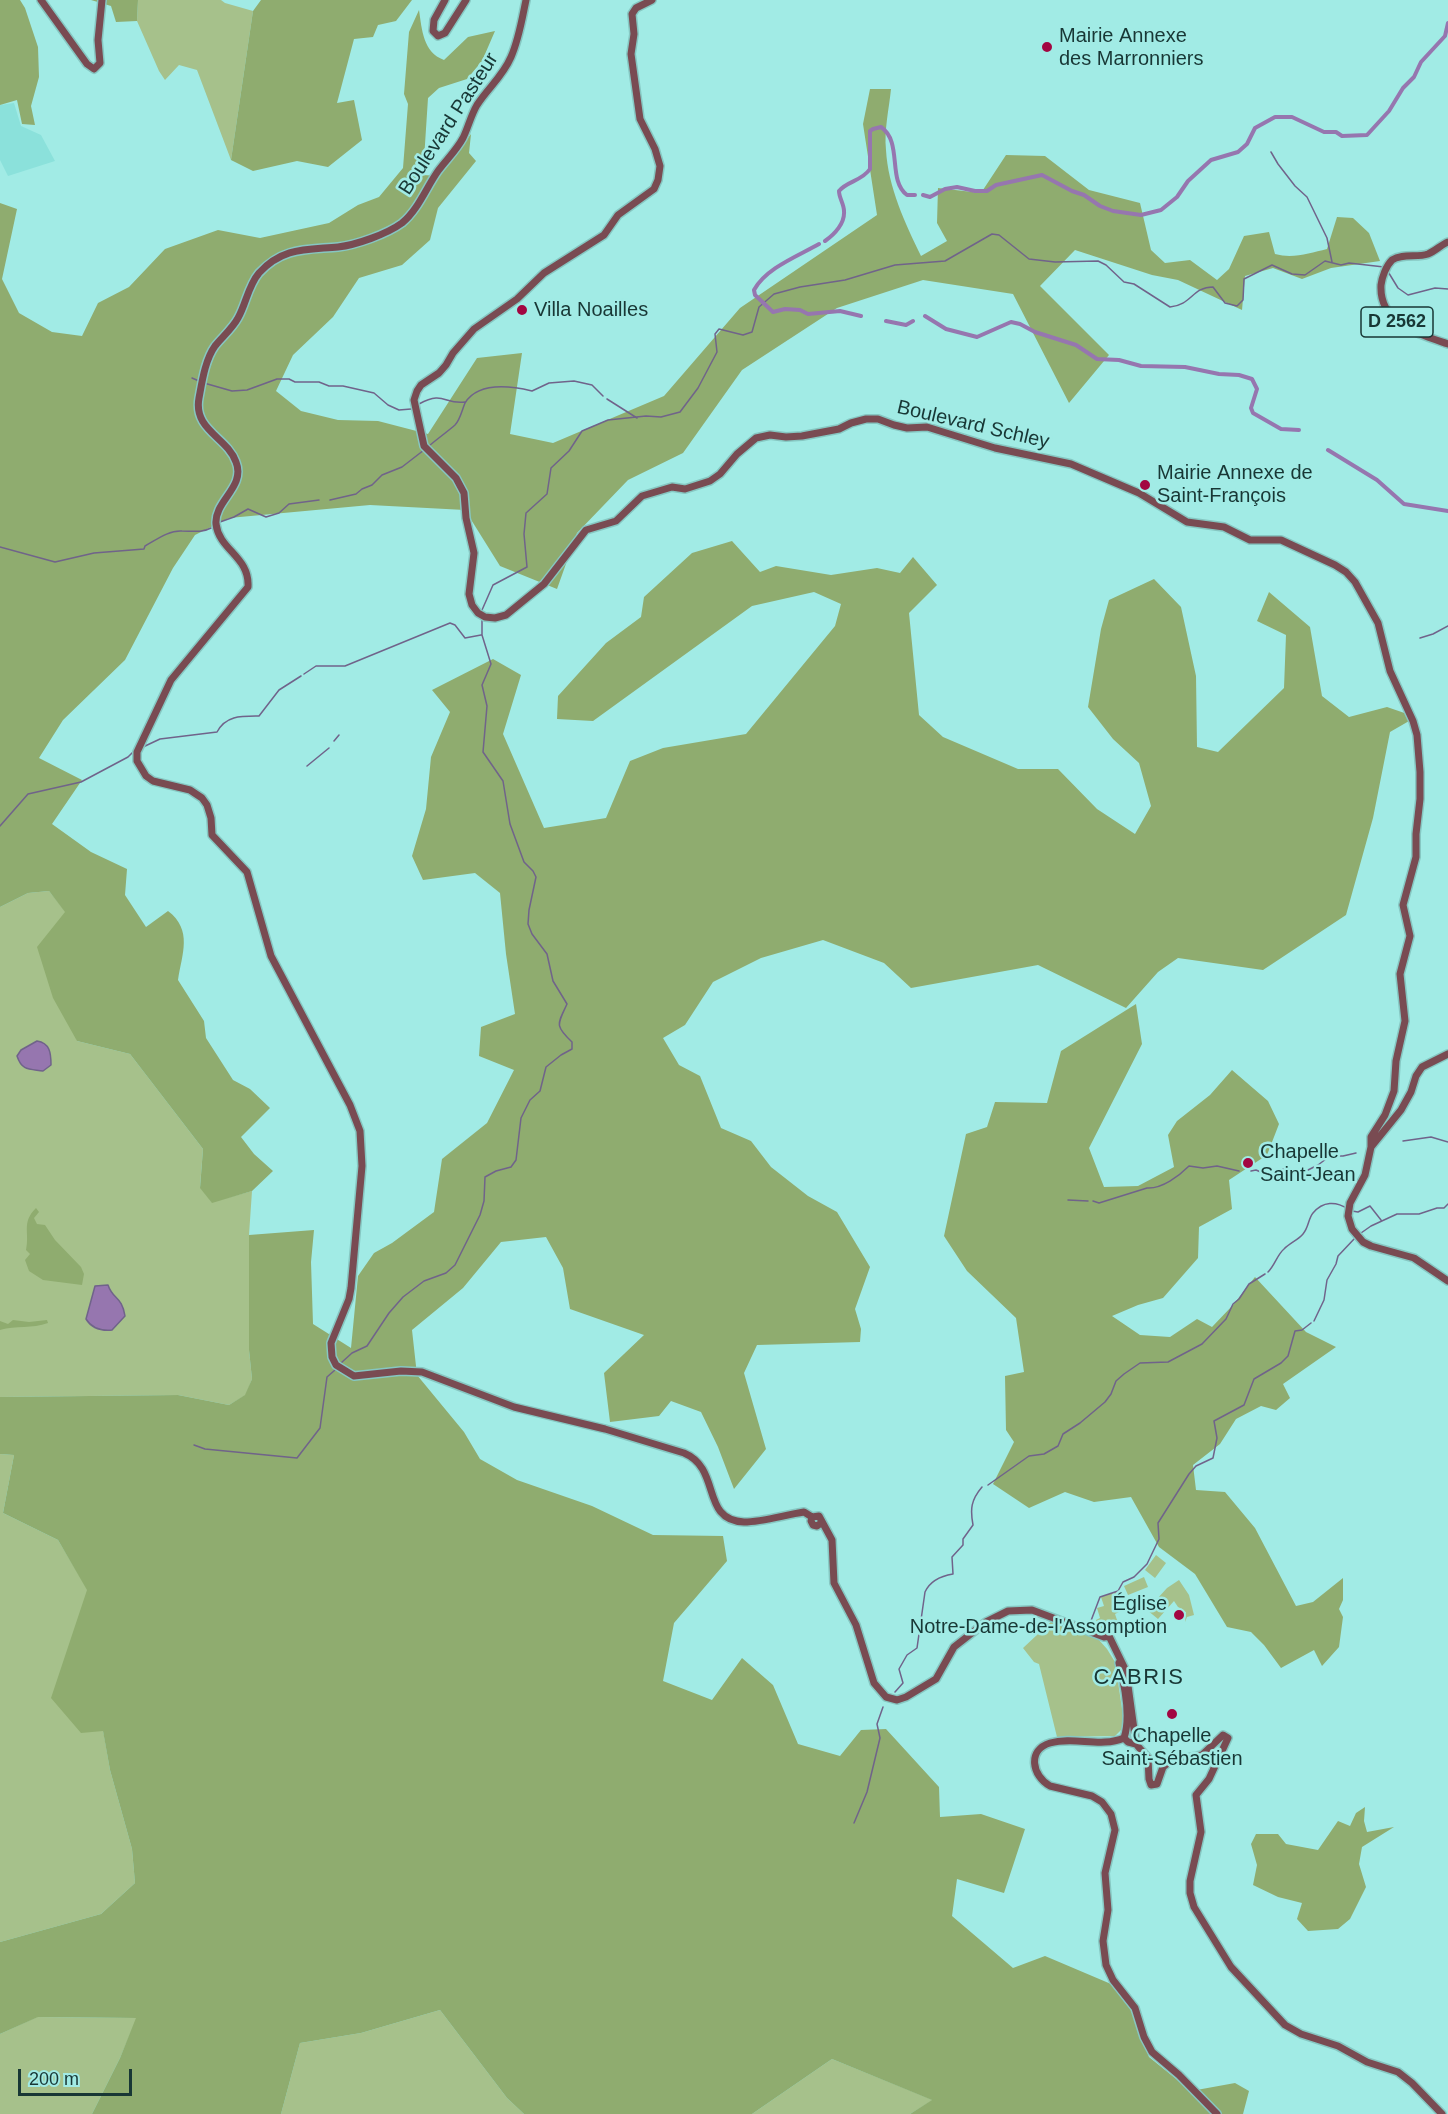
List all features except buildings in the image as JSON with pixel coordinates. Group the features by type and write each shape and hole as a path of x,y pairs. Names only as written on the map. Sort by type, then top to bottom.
{"main road":[{"path":"41,0 87,64 94,69 100,63 98,40 102,0"},
{"path":"445,0 433,24 433,31 440,36 446,33 466,0"},
{"name":"Boulevard Pasteur","path":"526,0 520,31 510,60 475,109 464,136 407,218 394,227 353,244 300,249 288,253 265,267 251,286 238,318 212,351 198,405 201,421 234,456 239,472 219,512 216,525 223,540 245,567 249,576 248,587 171,680 139,746 138,761 141,770 153,781 190,790 202,798 211,818 212,835 247,872 271,956 350,1105 357,1123 361,1141 360,1188 349,1299 331,1343 332,1357 341,1370 354,1376 401,1371 422,1372 514,1407 605,1429 684,1453 693,1457 703,1467 715,1504 727,1518 735,1521 745,1522 801,1512 812,1517 813,1525 817,1526 821,1523 829,1532 832,1540 834,1583 856,1625 874,1683 886,1697 897,1700 906,1697 936,1679 954,1647 986,1622 1008,1611 1032,1610 1107,1641 1117,1656 1120,1666 1131,1738"},
{"name":"Boulevard Schley","path":"652,0 636,8 632,14 634,34 631,54 640,119 655,149 660,166 654,189 618,216 604,235 544,273 517,299 474,330 453,353 447,365 421,385 414,400 424,446 456,478 464,493 466,518 474,553 469,594 472,605 478,613 485,617 495,618 506,615 539,589 586,530 616,521 642,496 672,487 685,489 710,481 720,474 747,445 763,435 802,436 839,429 866,419 878,419 907,428 927,428 995,448 1060,461 1149,498 1187,522 1224,527 1250,540 1281,540 1346,572 1355,582 1375,617 1390,671 1417,735 1421,785 1416,857 1403,905 1410,936 1400,974 1405,1021 1395,1061 1394,1091 1385,1115 1371,1137 1365,1175 1348,1207 1347,1216 1352,1229 1366,1244 1414,1258 1448,1281"},
{"name":"D 2562","path":"1448,242 1429,254 1400,256 1388,264 1384,272 1381,293 1389,315 1411,330 1448,344"},
{"path":"1371,1147 1401,1110 1422,1068 1448,1054"},
{"path":"1217,2114 1179,2075 1152,2052 1143,2037 1135,2008 1116,1984 1106,1965 1103,1941 1108,1910 1105,1873 1115,1836 1114,1821 1098,1799 1043,1782 1035,1772 1034,1761 1038,1752 1049,1743 1113,1742 1131,1738 1149,1758 1149,1782 1154,1786 1158,1783 1163,1767 1170,1762 1202,1755 1223,1735 1227,1736 1227,1742 1217,1764 1196,1795 1201,1832 1190,1881 1190,1893 1194,1907 1231,1967 1285,2025 1301,2034 1338,2046 1367,2062 1398,2072 1442,2114"}],"shaded area":[{"path":"14,103 21,126 41,135 55,161 8,176 0,160 0,105"},
{"path":"37,1041 45,1044 50,1053 51,1065 43,1071 24,1067 17,1056 21,1050"},
{"path":"108,1285 120,1301 125,1316 112,1330 97,1329 86,1319 95,1286"}],"green space":[{"path":"0,0 20,0 25,8 38,47 39,77 31,106 35,125 22,124 17,100 0,105"},
{"path":"91,0 138,0 137,21 116,22 111,6"},
{"path":"138,0 221,0 253,11 231,160 197,70 179,65 165,80 159,71 137,21"},
{"path":"261,0 412,0 396,21 378,25 373,37 354,39 337,103 354,100 362,140 328,167 297,161 253,171 231,160 253,11"},
{"path":"419,10 428,46 432,52 444,60 468,37 495,31 482,61 467,79 439,88 428,98 423,175 439,176 471,134 469,153 476,161 438,208 430,240 402,265 359,278 333,317 293,355 276,391 301,411 338,420 378,421 428,434 477,358 522,353 510,434 553,443 664,396 740,308 877,215 863,124 870,89 891,89 886,135 887,164 898,204 921,256 947,241 937,223 938,188 981,193 1006,155 1045,156 1089,190 1140,203 1151,250 1165,263 1190,260 1217,280 1229,269 1244,236 1269,232 1275,254 1295,256 1308,254 1327,249 1337,217 1353,218 1369,233 1380,261 1331,268 1302,279 1273,268 1245,276 1242,310 1178,280 1152,275 1075,250 1040,286 1109,355 1069,403 1013,294 923,280 837,308 742,370 683,453 628,480 577,533 557,589 500,566 465,510 370,505 229,518 195,535 173,568 125,660 63,720 39,758 82,780 52,824 91,852 127,869 125,895 146,927 168,911 176,918 181,926 184,943 178,980 204,1021 206,1038 233,1080 250,1089 270,1108 241,1137 254,1154 273,1171 252,1191 212,1203 200,1188 203,1149 130,1054 77,1041 53,998 37,947 65,912 49,891 28,893 0,907 0,203 17,209 2,279 19,313 52,332 82,336 98,303 129,287 165,249 218,230 260,238 329,223 358,205 379,197 403,168 408,104 404,94 409,32"},
{"path":"732,541 760,572 776,566 831,575 877,568 900,573 913,557 937,585 909,613 919,715 943,737 1018,769 1058,769 1097,809 1135,834 1151,806 1139,763 1113,739 1088,707 1101,629 1109,600 1154,579 1181,607 1196,676 1197,747 1218,752 1284,688 1286,635 1257,621 1269,592 1310,627 1322,696 1349,717 1387,707 1416,717 1390,732 1373,818 1346,915 1263,970 1178,958 1158,972 1126,1008 1038,965 911,988 884,963 823,940 761,958 713,982 685,1025 663,1038 679,1065 700,1076 721,1128 751,1141 771,1167 808,1196 837,1212 870,1267 855,1309 861,1329 860,1342 757,1345 744,1373 766,1449 734,1489 718,1447 701,1412 671,1401 659,1416 610,1422 604,1373 644,1335 570,1309 563,1268 546,1237 501,1242 463,1288 412,1330 417,1375 464,1432 480,1459 517,1480 592,1506 653,1535 723,1536 727,1561 674,1623 663,1681 712,1700 742,1658 773,1685 798,1744 840,1756 861,1730 886,1729 939,1787 940,1817 981,1814 1025,1829 1004,1893 957,1879 952,1916 1013,1968 1045,1956 1111,1984 1130,2008 1149,2057 1191,2091 1235,2083 1249,2091 1243,2114 910,2114 932,2100 832,2059 752,2114 524,2114 507,2098 440,2010 361,2033 300,2043 281,2114 92,2114 120,2058 136,2018 38,2017 0,2034 0,1942 101,1914 135,1883 132,1849 110,1770 103,1731 81,1733 51,1698 87,1590 58,1540 3,1513 14,1455 0,1454 0,1397 178,1395 229,1405 245,1395 252,1379 249,1350 249,1235 314,1230 311,1262 313,1324 351,1348 358,1276 374,1253 392,1243 434,1212 442,1159 487,1123 514,1070 479,1056 481,1027 515,1014 500,893 475,873 423,880 412,856 426,809 431,757 450,712 432,690 493,659 521,675 503,734 544,828 606,818 630,761 663,748 746,734 835,626 841,604 814,592 752,606 593,721 557,719 558,696 606,643 641,617 644,597 692,553"},
{"path":"49,891 66,912 77,1041 130,1054 203,1149 200,1187 212,1202 252,1191 249,1235 249,1350 252,1379 246,1395 229,1405 178,1395 0,1397 0,907 28,893"},
{"path":"1136,1004 1142,1044 1089,1148 1104,1187 1138,1186 1174,1167 1168,1135 1177,1121 1210,1095 1232,1070 1268,1101 1279,1124 1267,1155 1229,1180 1232,1209 1199,1227 1198,1258 1163,1298 1112,1316 1140,1335 1170,1337 1197,1319 1212,1327 1255,1277 1306,1332 1336,1347 1283,1384 1290,1398 1276,1410 1261,1406 1236,1419 1220,1444 1193,1465 1196,1490 1225,1492 1255,1528 1296,1606 1313,1602 1343,1578 1343,1600 1339,1609 1343,1617 1339,1647 1322,1666 1314,1650 1281,1668 1251,1632 1227,1627 1195,1574 1159,1547 1131,1497 1094,1502 1065,1492 1029,1508 993,1484 1014,1442 1006,1430 1005,1376 1024,1372 1016,1318 967,1271 944,1236 966,1134 987,1127 995,1102 1047,1103 1061,1051"},
{"path":"36,1208 39,1212 34,1218 37,1224 45,1225 55,1240 81,1267 84,1274 82,1285 43,1280 29,1271 25,1260 30,1254 26,1250 27,1223"},
{"path":"13,1320 29,1322 47,1320 48,1323 0,1330 0,1321 8,1324"},
{"path":"0,1454 14,1455 3,1513 58,1540 88,1590 52,1698 103,1730 110,1770 132,1849 135,1883 101,1914 0,1942"},
{"path":"1156,1555 1166,1563 1155,1578 1145,1570"},
{"path":"1144,1577 1148,1587 1128,1595 1124,1586"},
{"path":"1179,1580 1189,1595 1194,1615 1187,1617 1185,1622 1186,1612 1182,1611 1174,1601 1158,1619 1147,1610 1167,1588"},
{"path":"1120,1590 1123,1600 1116,1603 1119,1612 1115,1614 1118,1623 1099,1629 1096,1620 1100,1618 1097,1608 1104,1606 1101,1597"},
{"path":"1053,1620 1099,1640 1115,1662 1124,1722 1121,1730 1115,1736 1057,1737 1039,1664 1034,1662 1023,1648"},
{"path":"1365,1807 1364,1821 1367,1832 1394,1827 1362,1847 1359,1864 1366,1887 1350,1919 1338,1929 1308,1931 1297,1919 1302,1903 1278,1897 1253,1885 1257,1865 1251,1844 1256,1834 1278,1834 1286,1844 1318,1850 1338,1821 1350,1826 1356,1813"},
{"path":"440,2010 507,2098 524,2114 281,2114 300,2043 361,2033"},
{"path":"37,2017 137,2018 92,2114 0,2114 0,2034"},
{"path":"832,2059 933,2100 910,2114 752,2114"}],"waterway":[{"path":"923,195 930,197 945,189 957,187 987,191 996,185 1042,175 1113,211 1141,215 1161,210 1177,197 1188,181 1211,160 1238,152 1247,144 1255,128 1275,117 1292,117 1324,132 1336,132 1342,136 1367,135 1389,111 1403,88 1414,77 1421,62 1445,36 1448,23"},
{"path":"825,241 836,232 843,220 844,208 839,191 870,169 870,131 873,129 881,127 888,134 892,142 901,188 907,195 915,195"},
{"path":"1271,152 1295,186 1307,197 1327,238 1332,262"},
{"path":"482,610 493,585 527,567 524,534 526,513 547,494 551,468 569,451 582,431 608,420 646,416 661,417 680,412 698,388 717,352 715,334 719,329 743,335 752,332 759,307 774,294 800,287 845,280 895,265 945,261 992,234 999,235 1029,259 1055,262 1098,261 1106,265 1124,282 1134,284 1170,307 1183,303 1201,290 1213,287 1225,303 1237,306 1243,300 1244,279 1272,265 1292,274 1305,275 1325,261 1341,265 1349,263 1384,267"},
{"path":"819,244 766,275 754,290 755,295 773,312 785,309 800,310 808,314 840,311 861,316"},
{"path":"1387,270 1398,288 1408,295 1435,288 1448,289"},
{"path":"925,316 946,329 977,337 1011,322 1076,345 1097,359 1119,360 1141,366 1185,367 1219,374 1239,375 1252,379 1257,389 1251,408 1253,413 1281,429 1299,430"},
{"path":"886,321 906,325 913,321"},
{"path":"192,378 199,381"},
{"path":"204,383 232,391 247,390 277,379 319,382 329,386 343,386 374,393 388,405 399,410 411,409"},
{"path":"429,446 455,425 465,403 471,396 486,389 505,387 532,391 549,383 574,381 592,385 603,396"},
{"path":"419,404 434,398 465,402"},
{"path":"607,399 637,418"},
{"path":"330,500 356,494 372,485 382,475 402,467 424,450"},
{"path":"1328,450 1377,480 1404,504 1448,511"},
{"path":"220,522 248,509 266,517 279,513 289,504 319,500"},
{"path":"0,547 55,562 94,553 144,549 145,546 172,532 201,531 211,528"},
{"path":"341,1363 352,1353 367,1346 389,1313 403,1297 424,1281 446,1273 455,1265 480,1215 484,1201 485,1177 511,1167 516,1160 521,1118 530,1100 540,1091 546,1067 572,1049 572,1042 562,1032 559,1024 567,1004 553,981 547,954 532,934 528,924 536,877 524,862 510,824 503,781 483,752 487,706 482,685 491,664 482,635 482,618"},
{"path":"304,674 316,666 345,666 450,623 455,625 465,638 481,635"},
{"path":"1420,638 1448,626"},
{"path":"143,747 160,739 217,732 230,719 259,716 279,690 301,676"},
{"path":"334,741 339,735"},
{"path":"307,766 329,748"},
{"path":"0,826 28,794 81,782 128,757 135,750"},
{"path":"1403,1141 1431,1137 1448,1142"},
{"path":"1251,1171 1256,1170 1275,1176 1283,1169 1308,1170 1330,1156 1356,1153"},
{"path":"1093,1201 1099,1203 1164,1184 1189,1166 1203,1168 1217,1166 1239,1171"},
{"path":"1068,1200 1088,1201"},
{"path":"1268,1272 1282,1251 1303,1234 1311,1215 1317,1209 1325,1204 1339,1205 1348,1209"},
{"path":"1361,1233 1397,1214 1419,1214 1444,1208 1448,1204"},
{"path":"1352,1211 1358,1212 1370,1206 1381,1220"},
{"path":"1314,1321 1324,1300 1327,1280 1338,1256 1355,1238"},
{"path":"988,1485 1029,1456 1044,1454 1058,1446 1063,1434 1105,1402 1116,1381 1140,1363 1168,1362 1202,1344 1226,1319 1233,1304 1249,1284 1265,1274"},
{"path":"1089,1626 1100,1597 1118,1591 1123,1582 1134,1577 1147,1564 1159,1539 1158,1523 1189,1474 1196,1466 1213,1458 1217,1438 1214,1421 1244,1405 1254,1379 1281,1363 1288,1356 1295,1331 1302,1330 1311,1323"},
{"path":"194,1445 205,1449 297,1458 320,1428 327,1377 335,1370"},
{"path":"895,1692 903,1683 899,1669 907,1655 917,1648 925,1592 936,1580 953,1574 952,1557 963,1545 963,1539 973,1525 972,1505 982,1487"},
{"path":"854,1823 867,1792 880,1738 877,1724 883,1707"}],"place":[{"name":"Mairie Annexe des Marronniers","path":"1047,47"},
{"name":"Villa Noailles","path":"522,310"},
{"name":"Mairie Annexe de Saint-François","path":"1145,485"},
{"name":"Chapelle Saint-Jean","path":"1248,1163"},
{"name":"Église Notre-Dame-de-l'Assomption","path":"1179,1615"},
{"name":"Chapelle Saint-Sébastien","path":"1172,1714"}],"district":[{"name":"CABRIS","path":"1139,1678"}]}
